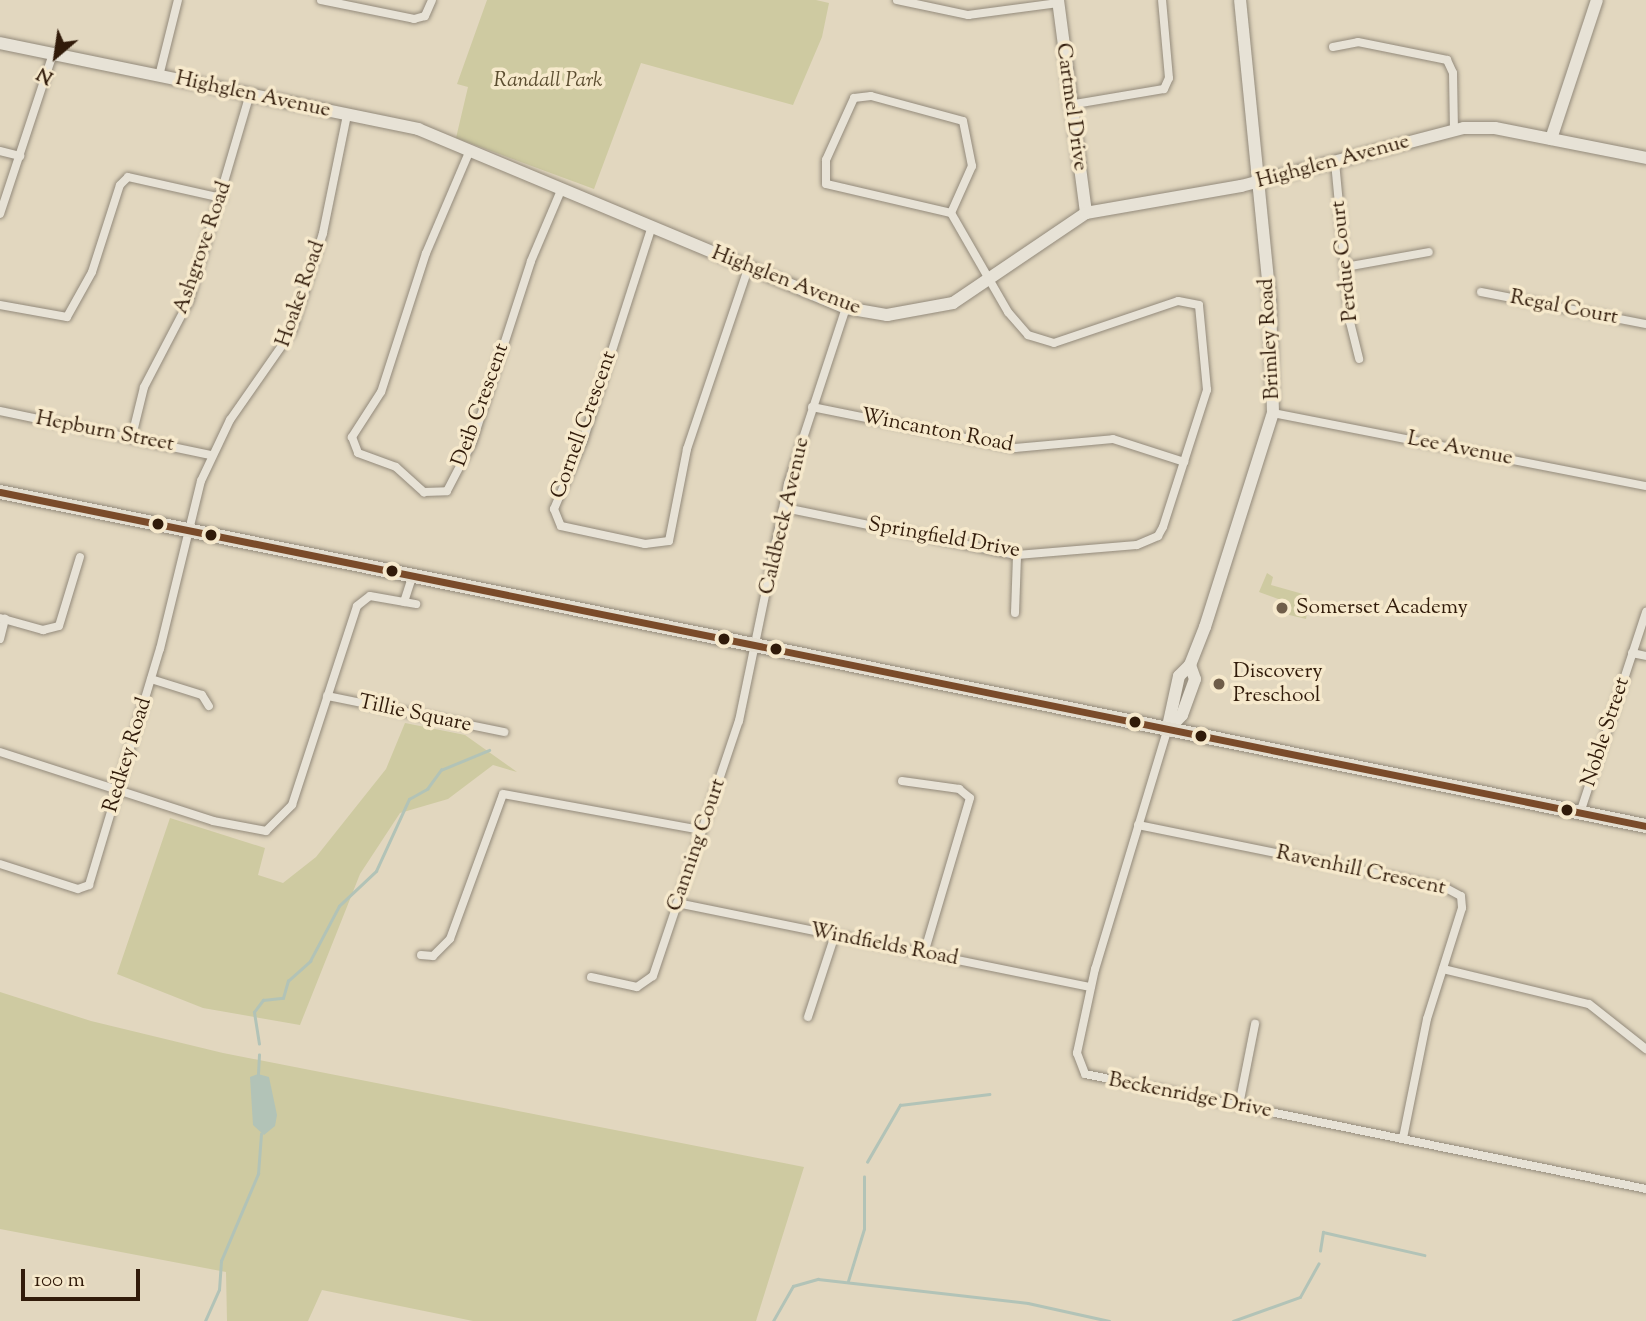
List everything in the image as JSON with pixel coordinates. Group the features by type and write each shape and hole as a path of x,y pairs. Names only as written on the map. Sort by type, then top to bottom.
{"main road":[{"path":"0,492 186,533 1646,826"}],"street":[{"path":"159,76 178,0"},
{"path":"321,0 421,19 432,0"},
{"path":"897,0 968,15 1058,2"},
{"path":"1069,105 1164,89 1169,78 1162,0"},
{"name":"Brimley Road","path":"1167,730 1179,676 1190,665 1273,414 1270,300 1256,183 1241,0"},
{"path":"1551,139 1597,0"},
{"name":"Cartmel Drive","path":"1058,2 1069,105 1086,214"},
{"path":"1333,47 1358,42 1447,60 1453,73 1454,131"},
{"name":"Highglen Avenue","path":"0,43 418,129 748,269 846,307 887,315 922,313 960,299 1086,214 1256,183 1454,131 1495,128 1646,158"},
{"path":"0,214 54,54"},
{"name":"Ashgrove Road","path":"131,436 144,387 190,300 222,198 250,94"},
{"path":"951,213 972,166 963,121 871,96 855,98 826,160 827,184 951,213 988,279"},
{"name":"Hoake Road","path":"186,533 210,455 292,331 323,233 347,115"},
{"name":"Deib Crescent","path":"470,149 426,253 381,392 352,437 358,453 396,467 424,492 447,491 472,443 531,261 562,188"},
{"path":"0,151 20,156"},
{"name":"Perdue Court","path":"1335,163 1345,267 1359,359"},
{"path":"0,305 67,317 92,272 120,186 128,177 222,198"},
{"name":"Cornell Crescent","path":"652,226 583,441 554,509 561,526 645,544 669,541 687,449 748,269"},
{"path":"1345,267 1429,251"},
{"name":"Springfield Drive","path":"785,508 1017,555 1148,543 1163,527 1207,390 1199,305 1178,301 1048,343 1023,330 988,279"},
{"name":"Regal Court","path":"1481,292 1646,324"},
{"name":"Caldbeck Avenue","path":"756,648 785,508 812,407 846,307"},
{"name":"Wincanton Road","path":"812,407 1015,448 1113,439 1184,462"},
{"name":"Hepburn Street","path":"0,411 131,436 210,455"},
{"name":"Lee Avenue","path":"1273,414 1646,486"},
{"name":"Redkey Road","path":"0,864 85,889 151,679 186,533"},
{"path":"1015,613 1017,555"},
{"path":"0,639 2,619 43,630 59,626 80,557"},
{"path":"404,602 412,578"},
{"name":"Tillie Square","path":"118,788 213,821 266,831 292,805 361,601 370,596 416,604"},
{"name":"Noble Street","path":"1580,813 1646,611"},
{"name":"Canning Court","path":"591,977 637,987 649,982 739,721 756,648"},
{"path":"1632,653 1646,656"},
{"path":"151,679 202,695 209,706"},
{"name":"Tillie Square","path":"327,696 504,732"},
{"name":"Beckenridge Drive","path":"1167,730 1091,987 1077,1053 1085,1074 1646,1189"},
{"path":"0,752 118,788"},
{"path":"902,781 959,789 970,797 924,953"},
{"path":"421,955 433,956 450,939 503,794 702,830"},
{"name":"Ravenhill Crescent","path":"1138,825 1454,890 1463,902 1443,969 1403,1138"},
{"name":"Windfields Road","path":"677,903 1091,987"},
{"path":"808,1017 835,935"},
{"path":"1443,969 1589,1004 1646,1049"},
{"path":"1239,1105 1255,1024"}],"green space":[{"name":"Randall Park","path":"487,0 816,0 829,3 822,37 793,105 641,63 594,189 456,138 468,87 457,84"},
{"path":"1267,573 1273,577 1271,585 1310,596 1306,619 1277,612 1281,600 1259,592"},
{"path":"405,723 465,735 517,772 493,765 448,799 400,813 360,874 300,1025 203,1008 117,974 170,818 265,848 258,875 283,883 316,857 386,769"},
{"path":"0,992 91,1021 223,1053 804,1167 756,1321 473,1321 322,1290 308,1321 227,1321 226,1272 0,1229"}],"shaded area":[{"path":"258,1074 269,1077 277,1115 275,1126 264,1135 253,1125 250,1077"}],"waterway":[{"path":"259,1044 254,1012 263,1000 283,998 288,981 310,961 339,906 376,871 409,799 427,789 441,770 489,750"},
{"path":"258,1074 259,1055"},
{"path":"867,1162 900,1105 989,1094"},
{"path":"205,1321 219,1290 221,1261 258,1174 261,1134"},
{"path":"848,1281 864,1229 864,1177"},
{"path":"1320,1251 1323,1232 1424,1255"},
{"path":"1233,1321 1300,1297 1318,1264"},
{"path":"773,1321 793,1286 818,1279 1028,1303 1109,1321"}],"transit line":[{"path":"0,492 1646,826"}],"place":[{"name":"Somerset Academy","path":"1282,608"},
{"name":"Discovery Preschool","path":"1219,684"}]}
